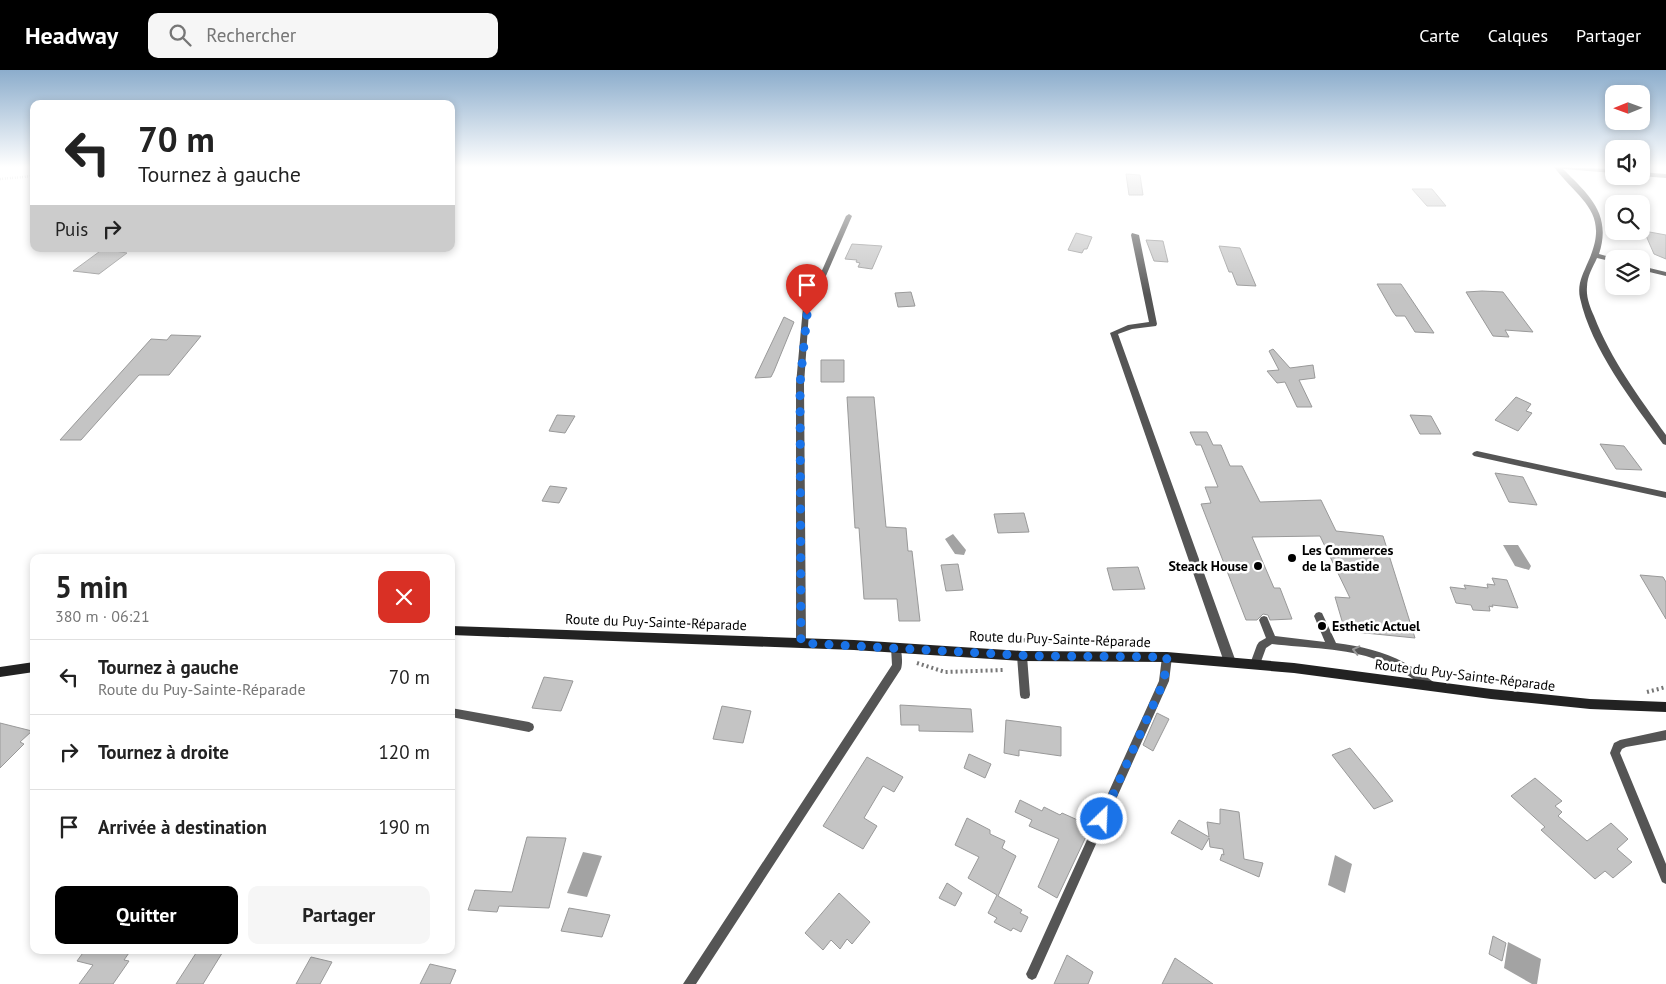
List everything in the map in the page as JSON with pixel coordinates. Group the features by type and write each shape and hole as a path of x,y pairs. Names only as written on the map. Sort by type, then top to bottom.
{"street":[{"path":"1595,210 1601,233 1596,255 1584,276 1583,293 1593,326 1619,376 1666,442"},
{"path":"1135,235 1154,324 1131,327 1114,333 1230,662"},
{"path":"1596,255 1605,258"},
{"path":"1650,270 1666,274"},
{"path":"1477,454 1666,495"},
{"name":"Route du Puy-Sainte-Réparade","path":"455,630 896,647 1022,656 1167,657 1255,664 1590,704 1666,707"},
{"path":"0,672 30,668"}],"lane":[{"path":"801,643 800,384 806,296 820,285 849,216"},
{"path":"1318,616 1332,646"},
{"path":"1264,620 1271,640"},
{"path":"1255,664 1262,645 1271,640 1332,646 1354,649 1380,656 1402,666 1431,686"},
{"path":"689,984 897,666 896,647"},
{"path":"1022,656 1025,695"},
{"path":"1032,974 1164,681 1167,657"},
{"path":"455,713 529,726"},
{"path":"1666,735 1624,743 1618,746 1615,753 1666,878"}],"shaded area":[{"path":"953,534 966,550 964,555 955,554 945,539"},
{"path":"1503,545 1518,545 1531,566 1529,570 1515,566"},
{"path":"583,852 602,856 587,897 567,893"},
{"path":"1335,855 1352,864 1345,893 1328,885"},
{"path":"1508,942 1541,959 1537,984 1532,984 1504,968"}],"building":[{"path":"1650,232 1666,235 1666,259 1654,254 1648,240 1650,240"},
{"path":"1076,233 1092,237 1087,249 1084,249 1082,253 1068,250"},
{"path":"1146,240 1163,241 1168,262 1154,261"},
{"path":"852,244 882,246 872,269 858,267 860,263 856,262 857,260 845,259"},
{"path":"1219,246 1240,248 1256,286 1237,285 1232,272 1229,272"},
{"path":"99,252 127,253 99,274 73,271"},
{"path":"1377,284 1401,284 1434,333 1415,332 1405,316 1396,316"},
{"path":"911,292 915,306 898,307 895,293"},
{"path":"1466,292 1503,292 1533,332 1505,330 1509,337 1493,336"},
{"path":"784,317 794,322 774,371 771,377 755,378"},
{"path":"171,335 201,336 169,375 139,375 81,440 60,440 151,339 167,340"},
{"path":"1273,349 1290,368 1313,365 1315,378 1299,380 1312,407 1297,407 1285,382 1277,383 1267,371 1279,370 1269,351"},
{"path":"821,360 844,360 844,382 821,382"},
{"path":"847,397 874,397 886,527 906,528 908,551 912,551 920,621 899,621 897,599 864,599 859,528 855,528"},
{"path":"1516,397 1531,404 1526,411 1532,413 1518,431 1495,420"},
{"path":"557,415 575,416 565,433 549,431"},
{"path":"1410,415 1431,416 1441,434 1420,434"},
{"path":"1190,432 1207,432 1213,445 1221,445 1230,466 1242,466 1260,502 1321,500 1336,531 1383,536 1415,638 1345,631 1335,597 1350,598 1320,536 1252,537 1274,588 1280,588 1292,619 1270,620 1268,615 1263,614 1257,620 1246,620 1201,504 1211,503 1205,487 1218,487 1201,445 1196,445"},
{"path":"1600,444 1624,446 1642,470 1616,469"},
{"path":"1495,473 1523,477 1537,505 1509,502"},
{"path":"550,486 567,488 559,503 542,501"},
{"path":"1024,513 1029,532 998,533 994,514"},
{"path":"958,564 963,590 946,591 941,565"},
{"path":"1138,567 1145,589 1113,590 1107,568"},
{"path":"1640,575 1663,577 1666,582 1666,619"},
{"path":"1492,578 1507,580 1518,608 1492,605 1493,607 1489,606 1490,611 1473,610 1471,605 1456,603 1450,587 1466,589 1464,585 1488,588 1487,584 1495,585"},
{"path":"544,677 573,681 561,711 532,708"},
{"path":"900,705 971,709 973,732 919,731 919,725 901,725"},
{"path":"722,706 751,711 743,743 713,739"},
{"path":"1157,713 1169,719 1153,751 1143,745"},
{"path":"1006,720 1061,727 1061,756 1019,750 1019,756 1004,753"},
{"path":"0,723 30,730 30,733 20,742 24,744 0,768"},
{"path":"1350,748 1393,801 1374,809 1332,755"},
{"path":"969,754 991,764 985,778 964,768"},
{"path":"867,757 903,777 894,792 883,786 864,818 877,826 863,849 823,826"},
{"path":"1535,778 1562,801 1555,806 1562,812 1558,816 1587,841 1611,823 1628,839 1617,849 1632,862 1613,878 1605,871 1595,879 1541,830 1545,827 1511,796"},
{"path":"1020,800 1042,811 1044,807 1091,826 1057,898 1038,887 1059,839 1029,826 1032,820 1015,812"},
{"path":"1220,809 1239,812 1244,859 1263,863 1259,877 1220,860 1222,854 1224,855 1223,849 1210,847 1209,838 1202,850 1171,833 1179,820 1209,837 1207,822 1220,824"},
{"path":"967,818 990,830 990,834 1005,841 1002,848 1016,856 998,896 1022,910 1020,913 1028,917 1021,932 1013,928 1011,931 994,922 997,918 988,913 997,895 968,878 979,857 955,845"},
{"path":"527,837 566,838 549,908 499,906 497,912 468,910 475,890 512,892"},
{"path":"947,883 962,893 955,906 939,898"},
{"path":"839,893 870,922 852,944 847,939 840,949 831,940 823,950 805,933"},
{"path":"569,908 610,915 602,937 561,931"},
{"path":"1493,936 1506,943 1502,961 1489,954"},
{"path":"82,954 128,954 124,960 129,961 113,984 79,984 93,965 77,961"},
{"path":"195,954 222,954 203,984 176,984"},
{"path":"1067,955 1093,972 1088,984 1054,984"},
{"path":"311,957 332,962 320,984 296,984"},
{"path":"1175,958 1213,984 1162,984"},
{"path":"430,964 456,970 450,984 420,984"}],"place":[{"name":"Les Commerces de la Bastide","path":"1292,558"},
{"name":"Steack House","path":"1258,566"},
{"name":"Esthetic Actuel","path":"1322,626"}],"route":[{"path":"807,315 800,384 801,643 1034,656 1167,657 1164,681 1102,819"}]}
